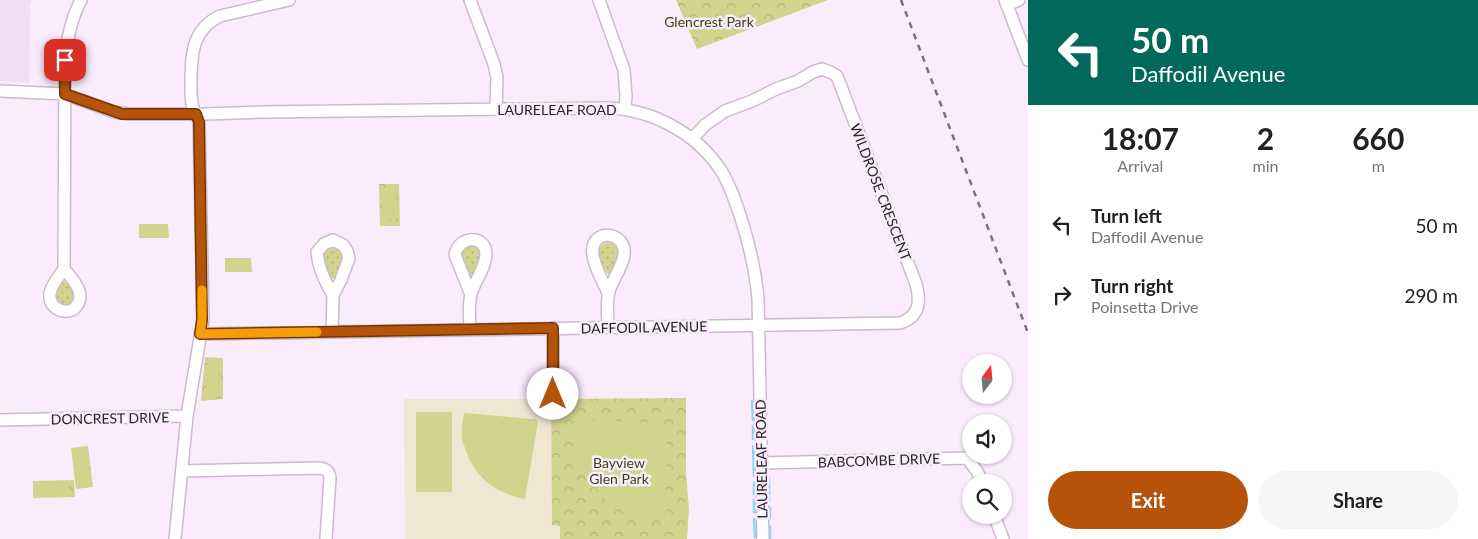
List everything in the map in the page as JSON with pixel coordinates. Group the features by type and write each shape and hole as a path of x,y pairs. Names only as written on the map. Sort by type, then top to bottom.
{"street":[{"path":"64,269 66,43 71,24 81,0"},
{"path":"186,416 202,312 199,122 192,105 191,60 195,46 205,26 220,16 289,0"},
{"path":"470,0 494,64 496,109"},
{"path":"599,0 624,70 625,109"},
{"path":"1019,0 1006,2 1028,60"},
{"name":"WILDROSE CRESCENT","path":"692,139 709,122 725,110 798,81 822,69 837,76 919,296 915,312 910,320 900,323 759,325"},
{"name":"LAURELEAF ROAD","path":"0,91 65,94 122,114 606,108 625,109 642,113 674,126 692,139 721,171 737,204 755,271 759,325 763,539"},
{"path":"608,293 608,327"},
{"path":"332,332 333,295"},
{"path":"470,330 471,295"},
{"name":"DAFFODIL AVENUE","path":"200,334 759,325"},
{"path":"553,328 553,394"},
{"name":"DONCREST DRIVE","path":"0,420 186,416 175,539"},
{"name":"BABCOMBE DRIVE","path":"762,462 967,458 978,474"},
{"path":"182,472 325,469 330,478 326,539"},
{"path":"997,524 1003,539"}],"shaded area":[{"path":"0,0 32,0 30,7 29,83 0,81"},
{"path":"404,399 551,399 552,525 560,525 560,539 405,539"}],"green space":[{"name":"Glencrest Park","path":"676,0 828,0 697,49"},
{"path":"379,184 399,184 400,226 380,226"},
{"path":"396,189 397,219 383,219 382,190"},
{"path":"139,224 168,224 169,238 139,238"},
{"path":"607,242 612,243 619,250 616,263 609,274 602,264 598,251"},
{"path":"473,245 480,250 481,257 477,268 470,276 461,260 460,252 466,246"},
{"path":"329,247 338,249 343,257 337,275 333,279 327,272 323,259"},
{"path":"225,258 251,258 252,272 225,272"},
{"path":"63,282 69,283 75,296 73,301 67,305 60,303 56,297 57,288"},
{"path":"205,357 223,358 223,399 201,401"},
{"path":"207,364 220,364 220,394 206,393"},
{"name":"Bayview Glen Park","path":"686,398 686,472 689,510 687,539 560,539 560,526 552,525 551,399"},
{"path":"416,412 452,412 452,492 416,492"},
{"path":"464,413 536,419 538,422 525,499 514,497 496,488 480,476 474,468 462,440"},
{"path":"573,419 662,423 667,427 665,520 642,519 604,499 587,475 574,451"},
{"path":"88,446 93,487 76,489 71,448"},
{"path":"87,452 90,481 77,483 74,454"},
{"path":"74,480 75,497 33,498 33,481"},
{"path":"68,482 68,495 39,497 38,483"}],"waterway":[{"path":"752,401 753,420"},
{"path":"753,426 753,439"},
{"path":"753,446 754,476"},
{"path":"769,478 769,501"},
{"path":"754,483 754,494"},
{"path":"754,500 754,512"},
{"path":"770,508 770,518"},
{"path":"754,519 755,537"},
{"path":"770,527 770,539"}],"railway":[{"path":"901,0 1028,333"}],"slow traffic":[{"path":"202,290 202,326 200,334 317,332"}],"route":[{"path":"65,60 65,94 122,114 196,114 199,122 200,173 202,326 200,334 553,328 553,394"}]}
